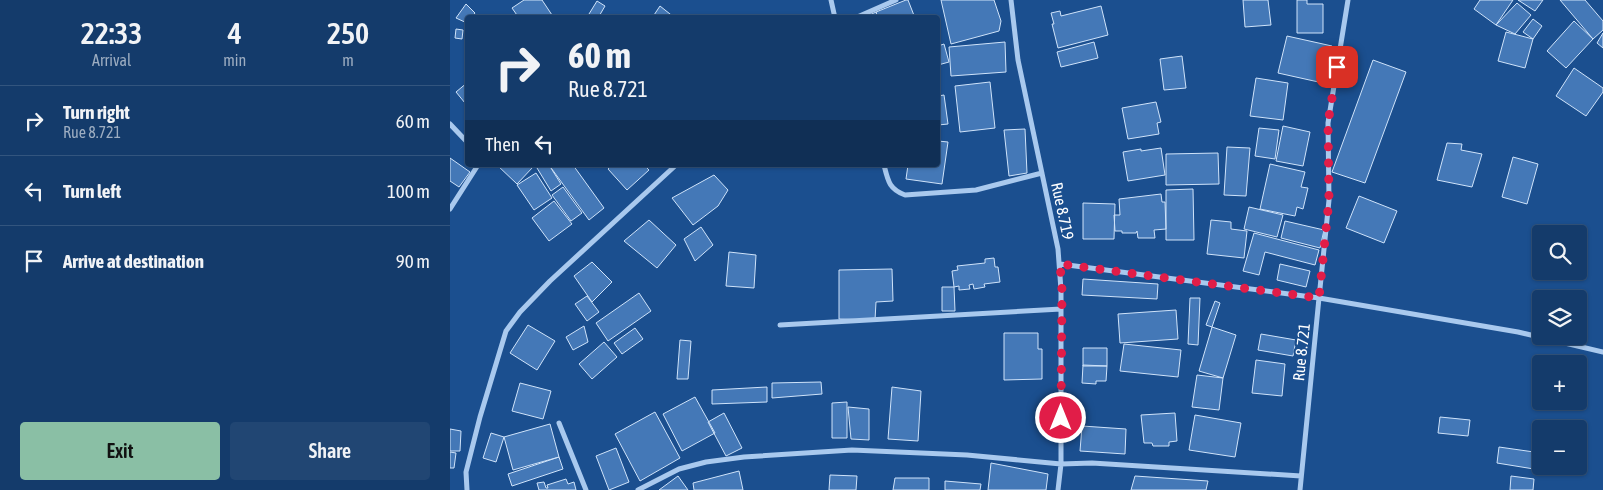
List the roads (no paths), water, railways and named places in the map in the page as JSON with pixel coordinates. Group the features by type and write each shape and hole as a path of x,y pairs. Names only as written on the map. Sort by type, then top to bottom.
{"street":[{"path":"831,0 834,15"},
{"path":"862,15 896,0"},
{"name":"Rue 8.719","path":"1011,0 1018,60 1056,234 1060,264 1061,464 1058,490"},
{"name":"Rue 8.721","path":"1300,490 1329,200 1328,123 1348,0"},
{"path":"450,124 465,140"},
{"path":"450,209 477,167"},
{"path":"467,490 466,472 480,416 506,331 520,312 550,281 674,167"},
{"path":"884,167 888,182 896,192 906,195 976,190 1042,173"},
{"path":"1060,264 1319,298 1518,332 1603,352"},
{"path":"780,324 1061,310"},
{"path":"559,423 586,490"},
{"path":"638,490 679,469 706,462 744,457 852,450 967,455 1061,464 1092,464 1301,476"}]}
